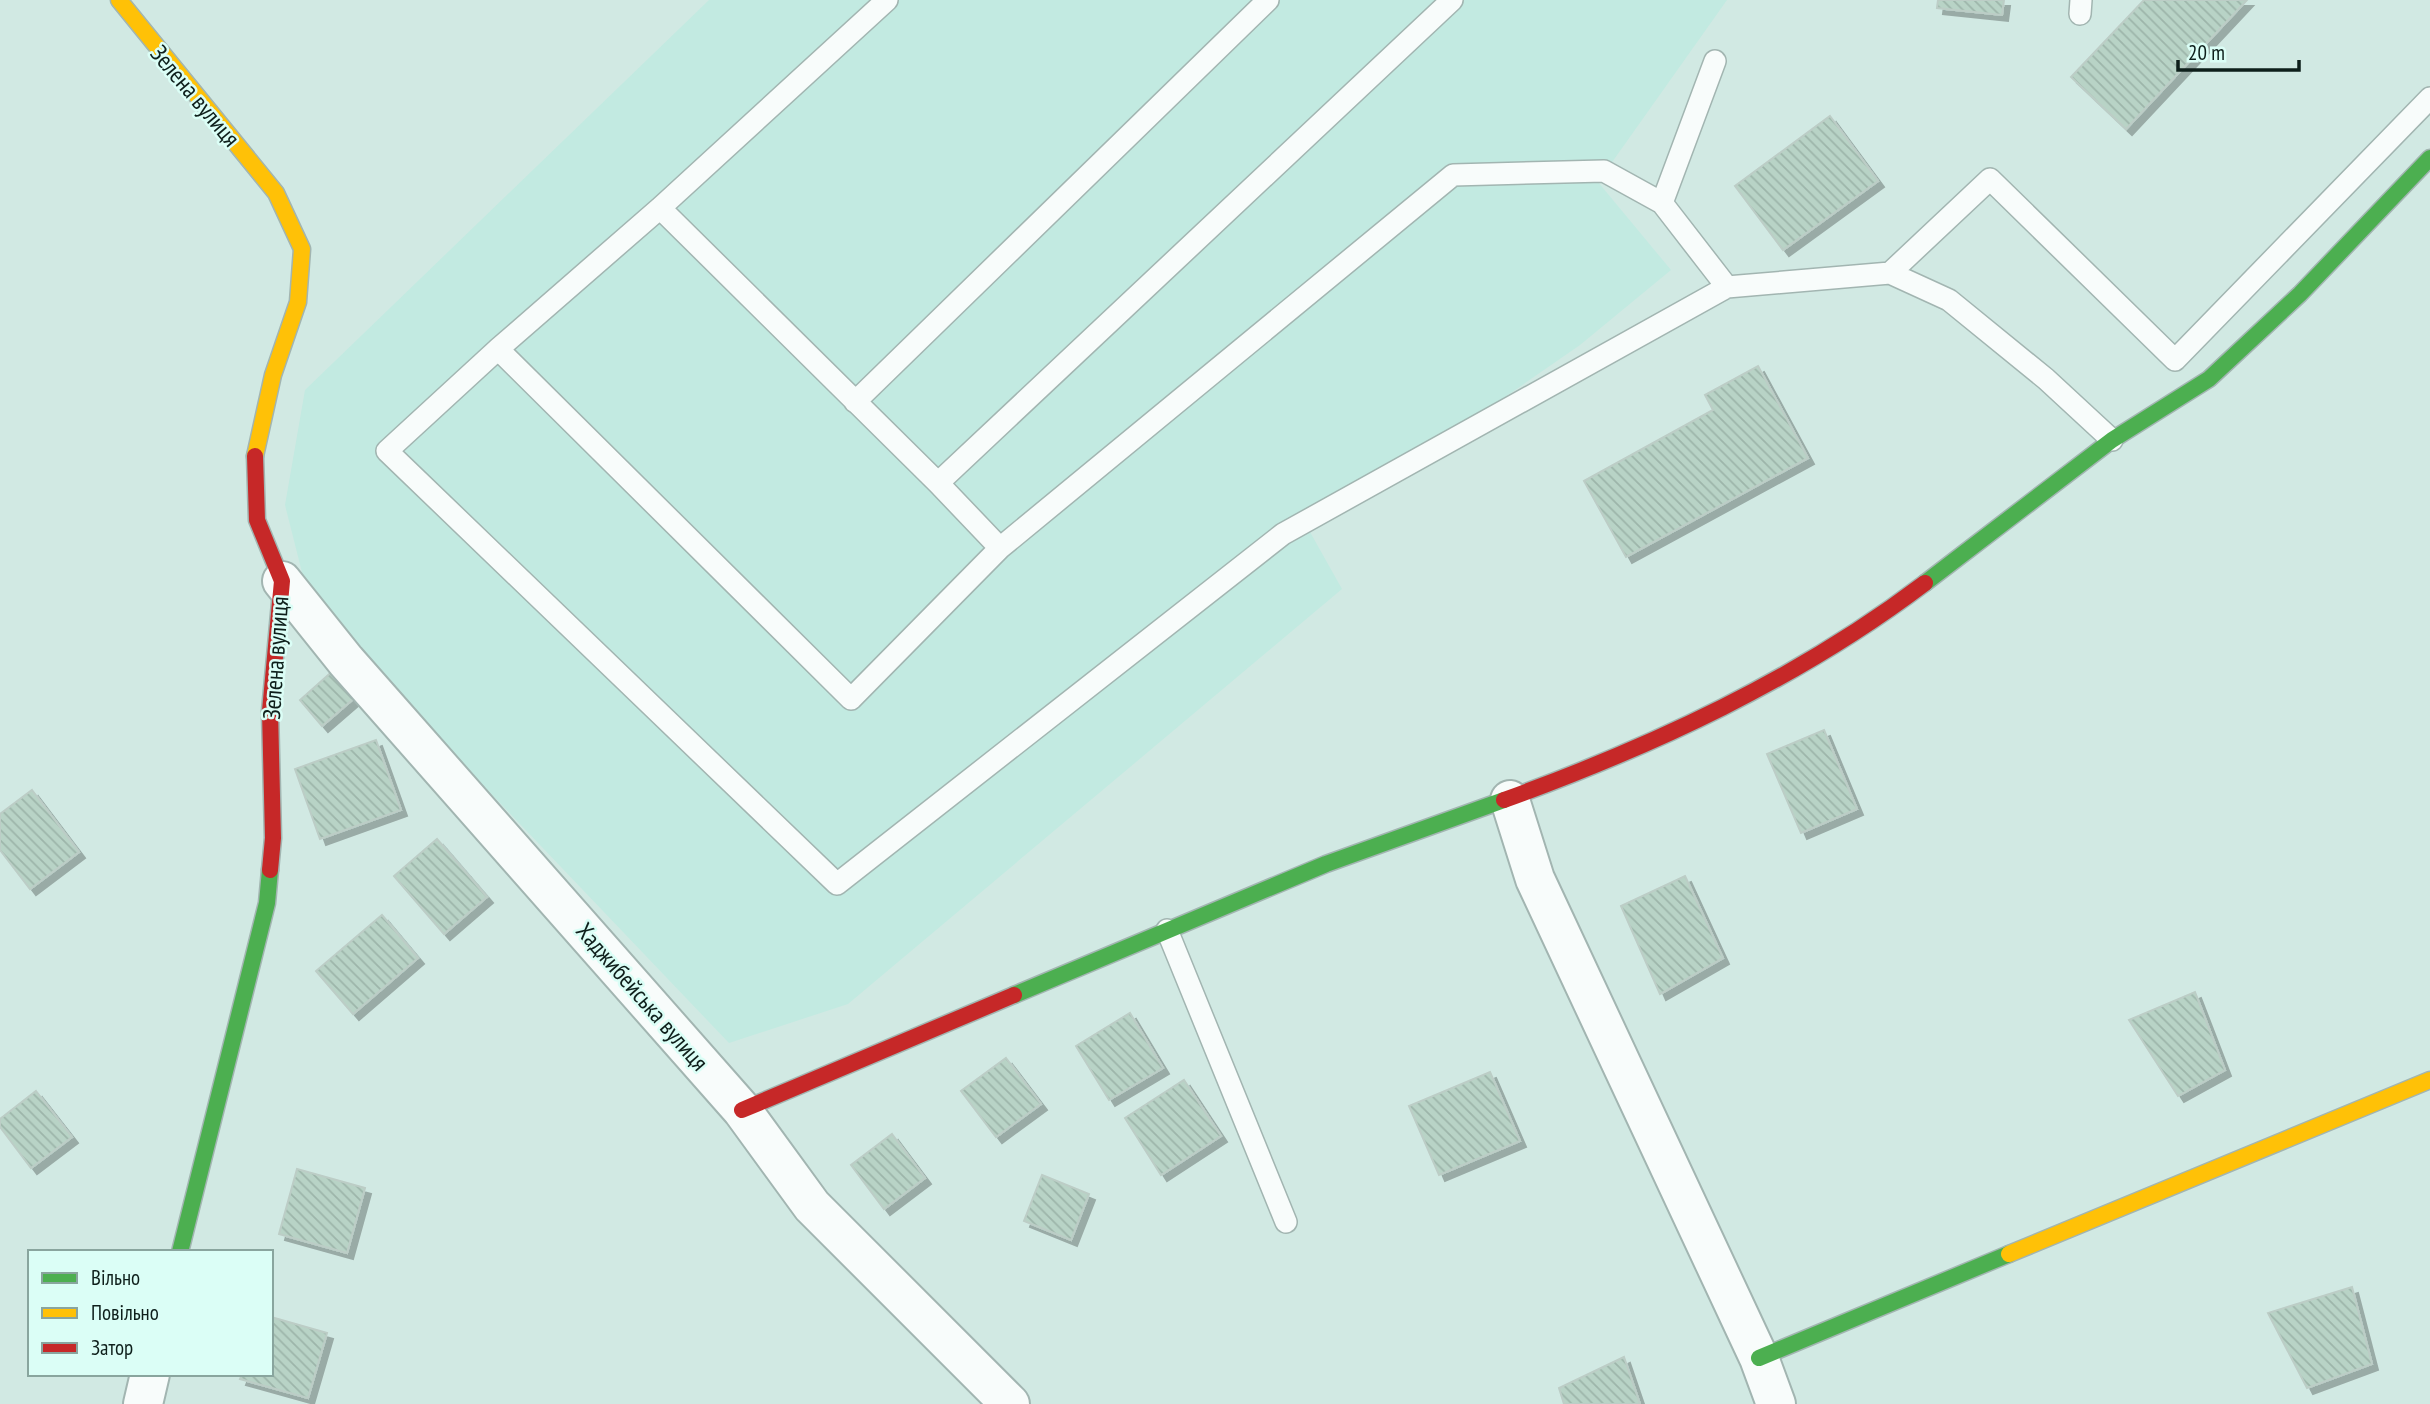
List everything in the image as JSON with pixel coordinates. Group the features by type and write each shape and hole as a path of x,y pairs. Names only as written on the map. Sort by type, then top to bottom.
{"street":[{"name":"Зелена вулиця","path":"119,0 167,64 276,193 302,249 298,302 273,374 255,450 257,520 282,581 270,711 274,838 267,903 180,1250"},
{"path":"742,1110 1326,864 1510,800 1588,769 1793,672 1855,634 1909,596 2112,440 2209,379 2301,294 2430,158"},
{"name":"Хаджибейська вулиця","path":"282,581 346,661 742,1110 812,1206 1010,1404"},
{"path":"1510,800 1535,880 1759,1358 1776,1404"},
{"path":"1759,1358 2430,1080"},
{"path":"143,1404 150,1376"}],"lane":[{"path":"887,0 660,208 498,349 387,451 836,884 1283,534 1727,287 1890,273 1949,300 2046,379 2112,440"},
{"path":"855,401 1268,0"},
{"path":"938,483 1452,0"},
{"path":"1661,203 1715,61"},
{"path":"1890,273 1990,179 2175,360 2430,98"},
{"path":"498,349 851,699 1000,548 1453,175 1604,171 1661,203 1727,287"},
{"path":"660,208 938,483 1000,548"},
{"path":"1167,930 1286,1222"}],"shaded area":[{"path":"709,0 1727,0 1598,182 1671,270 1580,345 1310,532 1342,589 848,1004 729,1043 310,604 285,505 305,390"}],"building":[{"path":"1938,0 2004,0 2002,15 1937,8"},
{"path":"2144,0 2247,0 2126,129 2071,77"},
{"path":"1830,116 1878,181 1783,250 1735,186"},
{"path":"1758,366 1808,458 1626,557 1584,481 1713,410 1705,395"},
{"path":"335,669 358,695 322,726 300,700"},
{"path":"1824,730 1857,809 1801,833 1767,754"},
{"path":"376,740 401,810 320,839 295,769"},
{"path":"32,790 79,852 30,889 0,850 0,814"},
{"path":"437,839 487,897 444,934 394,876"},
{"path":"1685,876 1723,958 1660,994 1621,906"},
{"path":"382,915 418,958 353,1014 316,971"},
{"path":"2195,992 2225,1070 2178,1096 2129,1020"},
{"path":"1130,1013 1163,1068 1109,1100 1076,1046"},
{"path":"1006,1058 1041,1104 996,1137 961,1091"},
{"path":"1490,1072 1520,1141 1439,1175 1409,1106"},
{"path":"1184,1080 1221,1136 1161,1175 1125,1118"},
{"path":"36,1091 72,1137 31,1168 0,1127 0,1119"},
{"path":"892,1134 925,1178 884,1209 851,1165"},
{"path":"297,1169 365,1188 347,1253 279,1234"},
{"path":"1042,1175 1089,1194 1071,1240 1024,1221"},
{"path":"2352,1287 2372,1364 2307,1388 2268,1313"},
{"path":"273,1318 327,1333 308,1398 240,1379 241,1376 273,1376"},
{"path":"1624,1357 1640,1404 1564,1404 1559,1388"}],"traffic: fast":[{"path":"1925,583 2112,440 2209,379 2300,294 2430,158"},
{"path":"1014,995 1326,864 1504,800"},
{"path":"180,1250 267,903 270,870"},
{"path":"1759,1358 2009,1254"}],"traffic: slow":[{"path":"119,0 276,193 302,249 298,302 273,375 255,456"},
{"path":"2009,1254 2430,1080"}],"traffic: jam":[{"path":"255,456 257,520 282,581 270,711 273,838 270,870"},
{"path":"1504,800 1615,757 1723,707 1827,650 1925,583"},
{"path":"742,1110 1014,995"}]}
